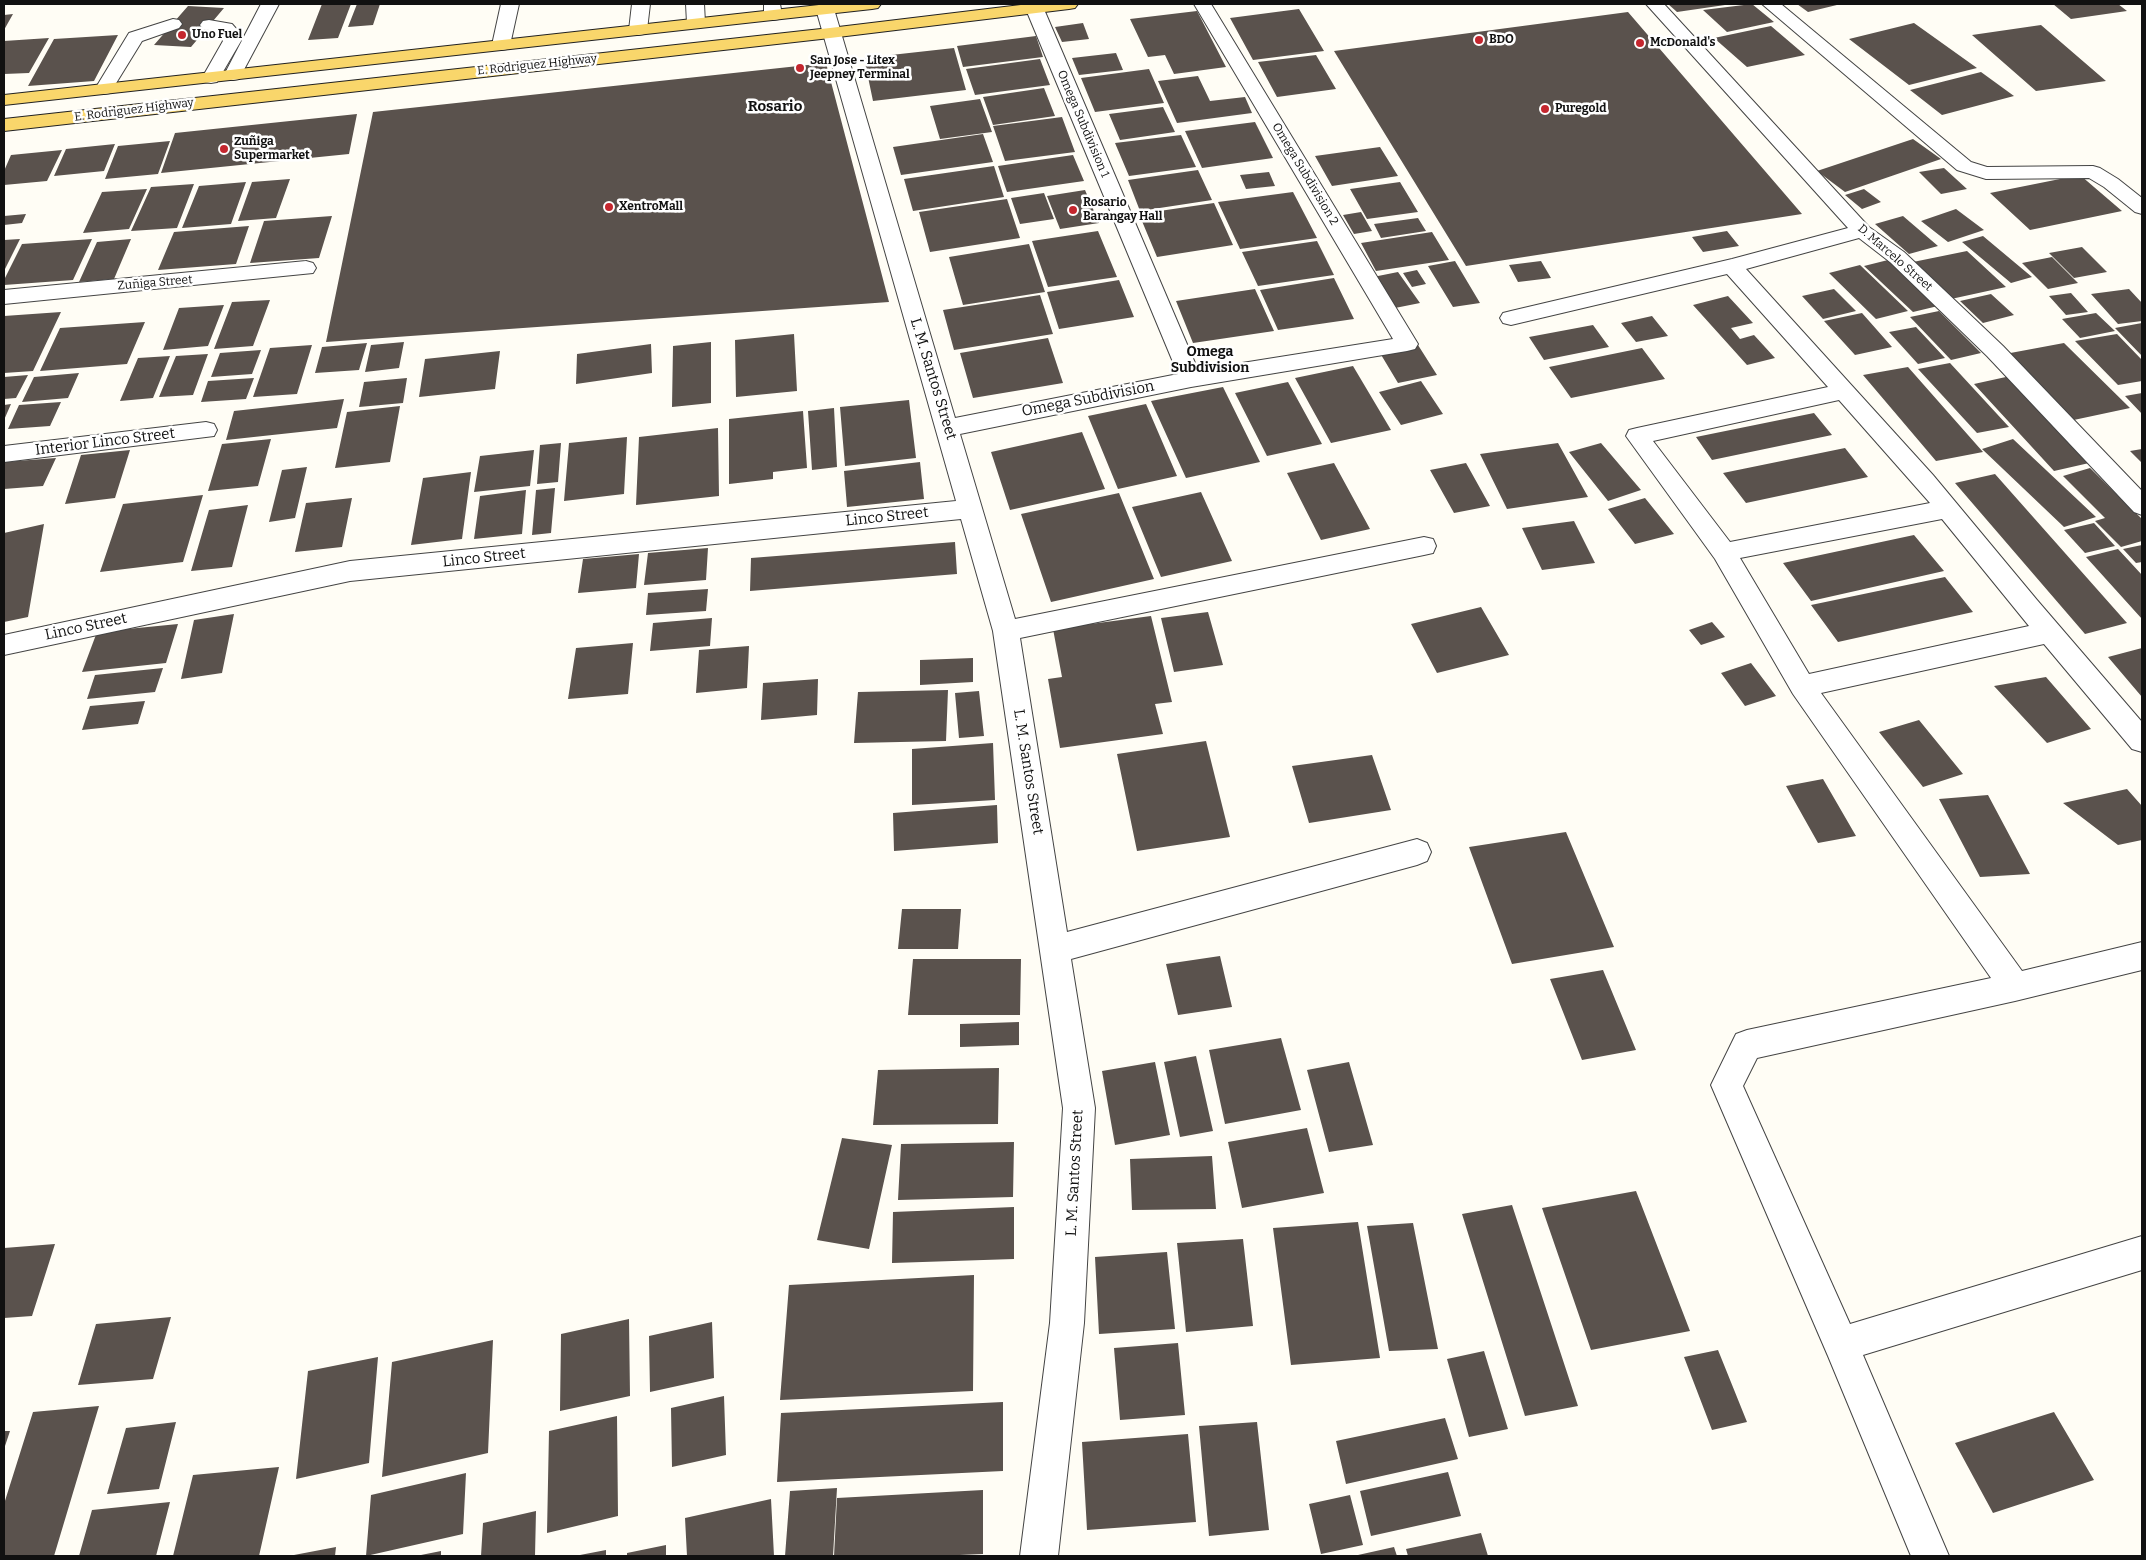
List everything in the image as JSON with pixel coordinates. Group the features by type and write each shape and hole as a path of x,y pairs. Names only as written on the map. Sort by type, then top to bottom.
{"main road":[{"name":"E. Rodriguez Highway","path":"4,100 638,30 696,23 772,9 824,9 872,4"},
{"name":"E. Rodriguez Highway","path":"4,125 830,33 1069,4"},
{"path":"450,74 452,51"}],"street":[{"path":"233,75 270,4"},
{"path":"501,46 510,4"},
{"path":"638,30 641,4"},
{"path":"695,4 696,23"},
{"name":"Omega Subdivision 2","path":"1202,4 1407,344"},
{"name":"D. Marcelo Street","path":"1655,4 1862,231 1897,257 1995,351 2142,506"},
{"path":"1772,4 1964,166 1986,173 2093,172 2111,183 2142,208"},
{"name":"Omega Subdivision 1","path":"1034,7 1191,378"},
{"name":"L. M. Santos Street","path":"824,9 1006,631 1079,1108 1067,1323 1039,1556"},
{"path":"104,89 135,37 173,24"},
{"path":"209,25 226,28 231,33 232,41 211,78"},
{"path":"1511,318 1732,266 1862,231"},
{"path":"1732,266 1948,509 2142,741"},
{"name":"Zuñiga Street","path":"4,297 306,268"},
{"name":"Omega Subdivision","path":"947,428 1191,378 1407,344"},
{"path":"1845,391 1637,436 1724,552 1802,686 2015,987"},
{"name":"Interior Linco Street","path":"4,454 206,430"},
{"name":"Linco Street","path":"4,645 350,571 971,509"},
{"path":"1724,552 1948,509"},
{"path":"1006,631 1424,546"},
{"path":"1802,686 2050,632"},
{"path":"1055,949 1417,852"},
{"path":"1930,1556 1841,1344 1727,1085 1747,1045 2015,987 2142,956"},
{"path":"1841,1344 2142,1253"}],"building":[{"path":"322,4 351,4 338,38 308,40"},
{"path":"357,4 380,4 373,25 348,27"},
{"path":"1668,4 1725,4 1725,5 1677,12"},
{"path":"1752,4 1774,22 1727,32 1703,10"},
{"path":"1797,4 1841,4 1808,12"},
{"path":"2053,4 2118,4 2127,11 2071,19"},
{"name":"Uno Fuel","path":"188,6 224,8 191,47 154,45"},
{"path":"1299,9 1324,51 1253,60 1230,18"},
{"path":"1197,11 1226,67 1174,74 1165,55 1148,57 1130,19"},
{"name":"Puregold","path":"1628,12 1802,214 1466,266 1334,51"},
{"path":"13,14 4,30 4,15"},
{"path":"1083,23 1089,39 1062,42 1055,27"},
{"path":"1914,23 1977,68 1909,85 1849,39"},
{"path":"2041,25 2106,81 2036,91 1972,35"},
{"path":"1771,26 1805,55 1747,67 1714,38"},
{"path":"118,35 94,81 28,86 54,39"},
{"path":"1036,36 1043,57 963,67 957,46"},
{"path":"49,38 29,73 4,74 4,41"},
{"path":"954,48 966,90 873,101 864,58"},
{"path":"1116,53 1123,70 1079,75 1072,58"},
{"path":"1316,55 1336,89 1277,97 1258,62"},
{"path":"1040,59 1050,85 975,95 966,69"},
{"name":"XentroMall","path":"826,63 889,302 326,342 373,112"},
{"path":"1149,69 1164,103 1095,112 1081,78"},
{"path":"1981,72 2014,96 1942,115 1910,90"},
{"path":"1198,76 1210,101 1245,97 1252,113 1177,123 1158,81"},
{"path":"1044,88 1055,116 993,125 983,97"},
{"path":"980,99 992,132 940,139 930,106"},
{"path":"1163,107 1175,132 1120,140 1109,114"},
{"path":"357,114 349,154 161,173 175,133"},
{"path":"1062,117 1075,152 1005,161 993,126"},
{"path":"1255,122 1273,158 1202,168 1185,131"},
{"path":"983,134 993,162 901,175 893,147"},
{"path":"1181,135 1196,167 1129,176 1115,143"},
{"path":"1913,139 1941,159 1845,192 1817,171"},
{"path":"170,141 158,174 105,179 118,146"},
{"path":"115,144 104,171 54,176 66,149"},
{"path":"1380,147 1398,176 1332,186 1315,156"},
{"path":"62,150 47,181 4,185 4,171 11,155"},
{"path":"1073,155 1084,181 1007,192 998,166"},
{"path":"994,166 1004,197 913,211 904,179"},
{"path":"1944,168 1967,189 1941,194 1919,172"},
{"path":"1198,170 1212,200 1140,211 1128,180"},
{"path":"1269,172 1275,186 1246,189 1240,175"},
{"path":"2080,175 2122,211 2030,230 1990,193"},
{"path":"290,179 276,218 238,221 252,182"},
{"path":"246,182 231,224 182,228 199,186"},
{"path":"1400,182 1418,212 1367,219 1350,189"},
{"path":"194,184 177,228 131,231 151,187"},
{"path":"147,189 129,229 83,233 102,192"},
{"path":"1864,189 1881,202 1862,209 1845,195"},
{"name":"Rosario Barangay Hall","path":"1085,190 1099,223 1060,229 1047,196"},
{"path":"1293,192 1317,238 1240,249 1218,202"},
{"path":"1044,193 1054,219 1020,224 1011,198"},
{"path":"1007,199 1020,238 930,252 919,212"},
{"path":"1214,203 1233,245 1157,257 1139,214"},
{"path":"1956,209 1984,230 1948,242 1921,221"},
{"path":"1361,212 1372,231 1354,234 1343,215"},
{"path":"26,214 22,223 4,225 4,216"},
{"path":"332,216 319,258 250,263 264,221"},
{"path":"1903,216 1938,246 1909,254 1875,224"},
{"path":"1418,218 1426,231 1381,238 1374,224"},
{"path":"249,226 236,264 158,270 174,232"},
{"path":"1098,231 1117,277 1048,287 1032,241"},
{"path":"1727,231 1739,246 1703,252 1692,237"},
{"path":"1432,232 1449,260 1376,271 1361,243"},
{"path":"1983,236 2032,277 2011,283 1962,242"},
{"path":"20,239 4,271 4,240"},
{"path":"92,239 73,280 4,285 4,280 22,244"},
{"path":"131,239 114,279 79,282 97,242"},
{"path":"1317,241 1334,275 1258,286 1242,252"},
{"path":"1029,244 1045,292 963,305 949,257"},
{"path":"2082,247 2107,272 2074,278 2049,253"},
{"path":"1967,251 2006,287 1951,299 1913,262"},
{"path":"2052,257 2078,283 2048,289 2022,263"},
{"path":"1888,260 1938,306 1913,312 1864,266"},
{"path":"1455,261 1480,303 1453,307 1428,266"},
{"path":"1541,261 1551,278 1518,282 1509,265"},
{"path":"1860,265 1908,311 1876,319 1829,273"},
{"path":"1417,270 1426,284 1412,287 1403,273"},
{"path":"1398,272 1420,303 1395,308 1373,277"},
{"path":"1334,278 1354,319 1278,330 1260,290"},
{"path":"1119,280 1134,317 1059,329 1047,292"},
{"path":"1255,289 1274,331 1193,343 1176,301"},
{"path":"1834,289 1856,311 1823,319 1802,296"},
{"path":"2129,289 2142,303 2142,321 2118,324 2091,294"},
{"path":"2071,293 2088,312 2066,315 2049,296"},
{"path":"1991,294 2014,315 1983,323 1960,301"},
{"path":"1040,295 1053,334 954,350 943,310"},
{"path":"1728,296 1753,323 1731,328 1740,339 1754,335 1775,358 1747,365 1693,305"},
{"path":"270,300 253,346 214,349 232,302"},
{"path":"224,305 208,346 163,350 179,308"},
{"path":"1939,311 1981,353 1951,360 1910,317"},
{"path":"61,312 33,371 4,373 4,316"},
{"path":"1862,313 1892,347 1855,355 1824,321"},
{"path":"2096,313 2115,331 2080,338 2062,319"},
{"path":"1652,316 1668,336 1636,342 1621,323"},
{"path":"145,322 127,364 40,371 60,328"},
{"path":"2142,323 2142,356 2115,328"},
{"path":"1593,325 1609,347 1544,360 1529,337"},
{"path":"1916,327 1945,358 1918,364 1889,332"},
{"path":"794,334 797,391 736,397 735,340"},
{"path":"2117,334 2142,360 2142,381 2118,385 2075,341"},
{"path":"1048,338 1063,383 973,398 960,353"},
{"path":"404,342 399,368 365,372 371,345"},
{"path":"711,342 711,403 672,407 673,346"},
{"path":"367,343 359,370 315,373 322,347"},
{"path":"2064,343 2130,408 2069,421 2005,354"},
{"path":"651,344 652,373 576,384 577,354"},
{"path":"312,345 297,394 253,397 270,348"},
{"path":"1418,345 1437,375 1398,383 1380,353"},
{"path":"1642,348 1665,379 1571,398 1549,367"},
{"path":"261,350 252,374 211,377 220,353"},
{"path":"500,351 495,389 419,397 425,359"},
{"path":"208,354 193,395 159,397 176,356"},
{"path":"170,356 153,398 120,401 138,358"},
{"path":"1950,363 2009,427 1977,433 1918,369"},
{"path":"1353,366 1391,430 1331,443 1295,378"},
{"path":"1908,367 1983,452 1936,461 1863,375"},
{"path":"79,373 68,398 22,402 34,377"},
{"path":"28,375 16,398 4,399 4,377"},
{"path":"2015,375 2098,461 2054,471 1974,384"},
{"path":"254,378 246,399 201,402 208,381"},
{"path":"407,378 403,403 359,407 364,382"},
{"path":"1421,381 1443,414 1401,425 1379,392"},
{"path":"1288,382 1322,444 1267,456 1235,393"},
{"path":"1223,387 1260,462 1186,478 1151,401"},
{"path":"2142,393 2142,414 2125,396"},
{"path":"344,399 337,428 226,440 234,411"},
{"path":"909,400 916,458 845,466 840,407"},
{"path":"61,402 50,426 8,429 19,405"},
{"path":"11,404 4,420 4,405"},
{"path":"1146,404 1177,476 1118,489 1088,416"},
{"path":"400,406 390,462 335,468 347,412"},
{"path":"834,408 837,467 812,470 808,411"},
{"path":"803,411 807,468 773,472 773,479 729,484 729,419"},
{"path":"1814,413 1832,435 1712,460 1696,437"},
{"path":"718,428 719,496 636,505 639,437"},
{"path":"1082,432 1105,489 1010,510 991,452"},
{"path":"627,437 624,494 564,501 569,443"},
{"path":"271,439 258,486 208,491 222,444"},
{"path":"2013,439 2096,517 2064,527 1982,449"},
{"path":"561,443 558,482 537,484 540,445"},
{"path":"1558,443 1588,497 1507,509 1480,454"},
{"path":"1601,443 1641,490 1608,501 1569,452"},
{"path":"1845,448 1868,477 1746,503 1723,473"},
{"path":"2142,449 2142,463 2130,451"},
{"path":"130,450 115,498 65,504 81,455"},
{"path":"534,450 530,486 474,492 480,456"},
{"path":"56,458 43,486 4,489 4,462"},
{"path":"920,462 924,499 847,507 844,471"},
{"path":"1334,463 1370,529 1321,540 1287,473"},
{"path":"1466,463 1490,506 1454,513 1430,470"},
{"path":"307,467 295,518 269,522 282,470"},
{"path":"2090,468 2142,519 2142,541 2121,547 2095,521 2105,518 2063,476"},
{"path":"471,472 462,539 411,545 423,478"},
{"path":"1995,474 2127,623 2085,634 1955,483"},
{"path":"555,488 551,533 532,535 536,490"},
{"path":"526,490 522,534 474,539 480,496"},
{"path":"1201,492 1232,561 1161,577 1132,507"},
{"path":"1119,493 1154,579 1051,602 1021,514"},
{"path":"203,495 183,562 100,572 123,504"},
{"path":"352,498 342,547 295,552 306,503"},
{"path":"1645,498 1674,534 1635,544 1608,509"},
{"path":"248,505 232,567 191,571 209,510"},
{"path":"1574,521 1595,563 1542,570 1522,528"},
{"path":"2094,523 2115,546 2085,553 2064,530"},
{"path":"44,524 28,617 4,622 4,533"},
{"path":"1914,535 1944,571 1811,601 1783,563"},
{"path":"955,542 957,574 750,591 751,558"},
{"path":"2142,545 2142,562 2136,563 2123,549"},
{"path":"708,548 706,580 644,585 648,553"},
{"path":"2118,549 2142,575 2142,619 2086,557"},
{"path":"639,554 636,588 578,593 583,559"},
{"path":"1945,577 1973,612 1838,642 1811,605"},
{"path":"708,589 706,611 646,615 648,593"},
{"path":"1481,607 1509,655 1437,673 1411,624"},
{"path":"1208,612 1223,665 1174,672 1161,618"},
{"path":"234,614 222,673 181,679 194,620"},
{"path":"1151,616 1172,702 1155,704 1163,734 1060,748 1048,679 1062,677 1053,629"},
{"path":"712,618 710,646 650,651 653,623"},
{"path":"1712,622 1725,637 1701,645 1689,630"},
{"path":"178,624 166,663 82,672 97,632"},
{"path":"633,643 628,694 568,699 576,648"},
{"path":"749,646 747,688 696,693 699,650"},
{"path":"2142,648 2142,697 2108,657"},
{"path":"973,658 973,682 920,685 920,660"},
{"path":"1751,663 1776,696 1745,706 1721,673"},
{"path":"163,668 155,692 87,699 95,675"},
{"path":"2046,677 2091,729 2047,743 1994,686"},
{"path":"818,679 817,715 761,720 763,683"},
{"path":"948,690 946,741 854,743 858,692"},
{"path":"979,691 984,736 959,738 955,693"},
{"path":"145,701 138,724 82,730 90,706"},
{"path":"1919,720 1963,774 1923,787 1879,732"},
{"path":"1206,741 1230,837 1137,851 1117,754"},
{"path":"993,743 995,800 912,805 912,749"},
{"path":"1372,755 1391,810 1309,823 1292,766"},
{"path":"1823,779 1856,836 1818,843 1786,786"},
{"path":"2127,789 2142,806 2142,840 2118,845 2063,803"},
{"path":"1988,795 2030,874 1980,877 1939,799"},
{"path":"997,805 998,843 894,851 893,813"},
{"path":"1566,832 1614,947 1512,964 1469,847"},
{"path":"902,909 961,909 958,949 898,949"},
{"path":"1220,956 1232,1007 1178,1015 1166,964"},
{"path":"913,959 1021,959 1020,1015 908,1015"},
{"path":"1603,970 1636,1050 1582,1060 1550,979"},
{"path":"1019,1022 1019,1045 960,1047 960,1024"},
{"path":"1281,1038 1301,1110 1225,1124 1209,1050"},
{"path":"1196,1056 1213,1131 1180,1137 1164,1062"},
{"path":"1155,1062 1170,1135 1115,1145 1102,1071"},
{"path":"1349,1062 1373,1145 1329,1152 1307,1070"},
{"path":"999,1068 998,1124 873,1125 878,1070"},
{"path":"1307,1128 1324,1193 1242,1208 1228,1142"},
{"path":"842,1138 892,1145 869,1249 817,1240"},
{"path":"1014,1142 1013,1197 898,1200 901,1144"},
{"path":"1212,1156 1216,1209 1132,1210 1130,1159"},
{"path":"1636,1191 1690,1331 1591,1350 1542,1208"},
{"path":"1512,1205 1578,1406 1525,1416 1462,1214"},
{"path":"1014,1207 1014,1259 892,1263 893,1212"},
{"path":"1358,1222 1380,1358 1291,1365 1273,1228"},
{"path":"1413,1223 1438,1349 1389,1351 1367,1226"},
{"path":"1243,1239 1253,1326 1186,1332 1177,1243"},
{"path":"55,1244 32,1316 4,1318 4,1248"},
{"path":"1167,1252 1175,1329 1099,1334 1095,1257"},
{"path":"974,1275 973,1391 780,1400 789,1285"},
{"path":"171,1317 153,1379 78,1385 96,1324"},
{"path":"629,1319 630,1396 560,1411 561,1334"},
{"path":"712,1322 714,1378 650,1392 649,1336"},
{"path":"493,1340 488,1453 382,1477 392,1362"},
{"path":"1178,1343 1185,1415 1120,1420 1114,1348"},
{"path":"1718,1350 1747,1422 1712,1430 1684,1357"},
{"path":"1484,1351 1508,1429 1469,1437 1447,1359"},
{"path":"378,1357 369,1463 296,1479 308,1371"},
{"path":"724,1396 726,1455 672,1467 671,1408"},
{"path":"1003,1402 1003,1471 777,1482 781,1413"},
{"path":"99,1406 54,1556 4,1556 4,1504 33,1412"},
{"path":"2054,1412 2094,1480 1993,1513 1955,1443"},
{"path":"617,1416 618,1516 547,1533 549,1431"},
{"path":"1445,1418 1458,1459 1346,1484 1336,1441"},
{"path":"176,1422 159,1489 107,1494 126,1428"},
{"path":"1257,1422 1269,1530 1209,1536 1199,1426"},
{"path":"4,1431 10,1431 4,1449"},
{"path":"1188,1434 1196,1522 1087,1530 1082,1442"},
{"path":"279,1467 259,1556 173,1556 193,1475"},
{"path":"1448,1472 1461,1516 1371,1536 1360,1491"},
{"path":"466,1473 463,1534 366,1556 371,1495"},
{"path":"837,1488 833,1556 785,1556 790,1491"},
{"path":"983,1490 983,1554 834,1556 837,1498"},
{"path":"1350,1495 1363,1545 1321,1554 1309,1504"},
{"path":"771,1499 774,1556 687,1556 685,1518"},
{"path":"170,1502 156,1556 79,1556 92,1510"},
{"path":"536,1511 535,1556 481,1556 483,1523"},
{"path":"1481,1533 1488,1556 1408,1556 1406,1549"},
{"path":"666,1545 666,1556 627,1556 627,1553"},
{"path":"336,1547 335,1556 294,1555"},
{"path":"1394,1547 1397,1556 1358,1556 1358,1555"},
{"path":"606,1550 606,1556 580,1556 580,1555"},
{"path":"441,1551 441,1556 421,1556 421,1555"}],"place":[{"name":"Uno Fuel","path":"182,35"},
{"name":"BDO","path":"1479,40"},
{"name":"McDonald's","path":"1640,43"},
{"name":"San Jose - Litex Jeepney Terminal","path":"800,68"},
{"name":"Puregold","path":"1545,109"},
{"name":"Zuñiga Supermarket","path":"224,149"},
{"name":"XentroMall","path":"609,207"},
{"name":"Rosario Barangay Hall","path":"1073,210"}],"district":[{"name":"Rosario","path":"775,107"},
{"name":"Omega Subdivision","path":"1210,360"}]}
